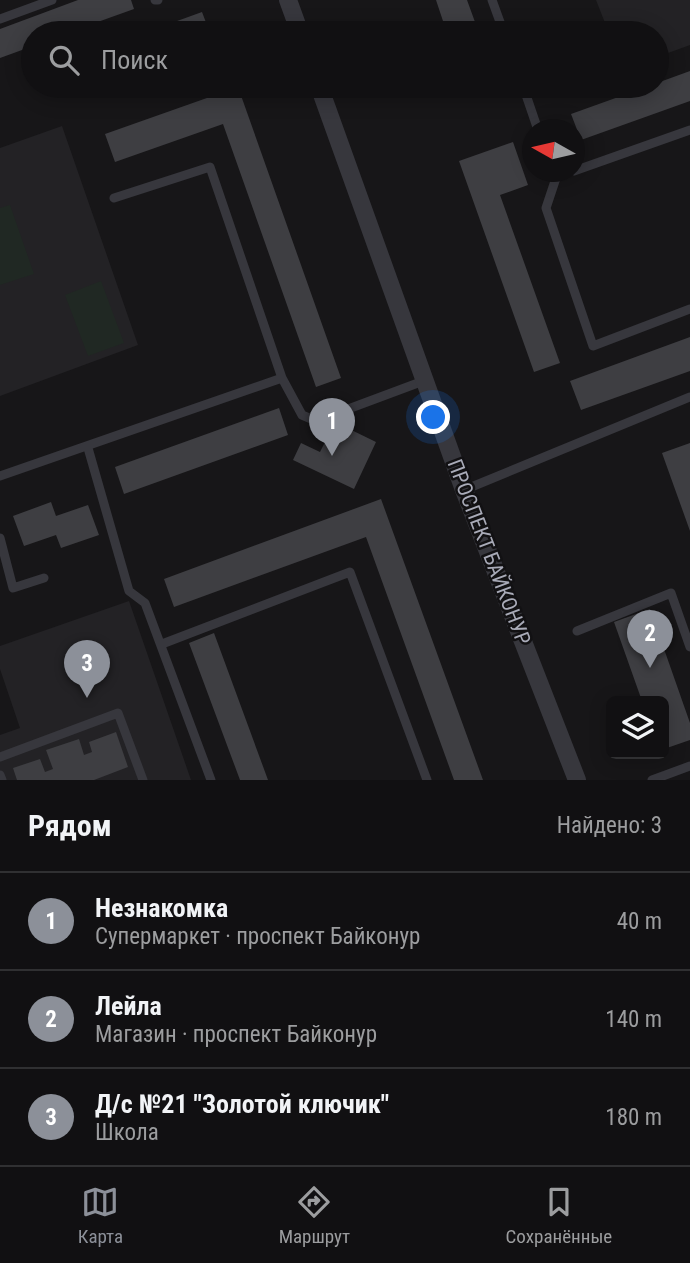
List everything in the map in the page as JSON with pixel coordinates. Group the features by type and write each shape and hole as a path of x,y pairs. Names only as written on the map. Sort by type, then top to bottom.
{"street":[{"path":"288,0 296,21"},
{"name":"ПРОСПЕКТ БАЙКОНУР","path":"323,98 464,490 577,780"}],"lane":[{"path":"0,19 52,0"},
{"path":"492,0 500,21"},
{"path":"527,98 534,119"},
{"path":"585,167 690,130"},
{"path":"114,198 210,167 282,378 302,415 316,421 426,380"},
{"path":"553,182 545,208 593,346 690,309"},
{"path":"0,476 88,448 282,378"},
{"path":"464,490 690,397"},
{"path":"88,448 129,591 145,603 211,780"},
{"path":"0,538 13,588 44,578"},
{"path":"162,644 350,572 427,780"},
{"path":"577,631 671,593 690,647"},
{"path":"0,757 118,713 143,780"},
{"path":"652,780 690,766"}],"shaded area":[{"path":"596,0 690,0 690,45 669,53 669,21 604,21"},
{"path":"62,126 138,345 0,396 0,148"},
{"path":"10,205 34,274 0,285 0,208"},
{"path":"101,281 124,343 88,356 65,295"},
{"path":"129,601 191,780 0,780 0,735 20,728 0,669 0,646"}],"building":[{"path":"78,0 131,0 134,9 100,21 22,21"},
{"path":"436,0 467,0 475,21 443,21"},
{"path":"202,12 205,21 177,21"},
{"path":"21,21 21,50 0,58 0,29"},
{"path":"690,71 690,101 585,139 585,119 573,119 571,114 616,98 669,98 669,79"},
{"path":"207,98 242,98 341,378 316,387 223,124 115,162 105,134"},
{"path":"513,142 522,168 522,182 527,182 528,185 500,195 560,363 534,372 459,161"},
{"path":"690,337 690,371 581,410 570,381"},
{"path":"279,408 288,435 124,494 115,467"},
{"path":"335,422 376,442 354,489 293,460 301,443 320,452"},
{"path":"690,443 690,531 662,453"},
{"path":"381,499 483,780 454,780 366,537 174,607 164,579"},
{"path":"51,502 56,516 88,505 99,535 61,548 56,535 24,546 13,516"},
{"path":"650,609 690,723 690,740 669,747 669,696 640,696 614,622"},
{"path":"214,633 268,780 240,780 189,643"},
{"path":"116,732 128,767 94,780 17,780 13,768 40,759 45,772 53,769 46,750 79,739 84,755 92,752 89,742"}],"place":[{"name":"Незнакомка","path":"332,456"},
{"name":"Лейла","path":"650,668"},
{"name":"Д/c №21 \"Золотой ключик\"","path":"87,698"}]}
